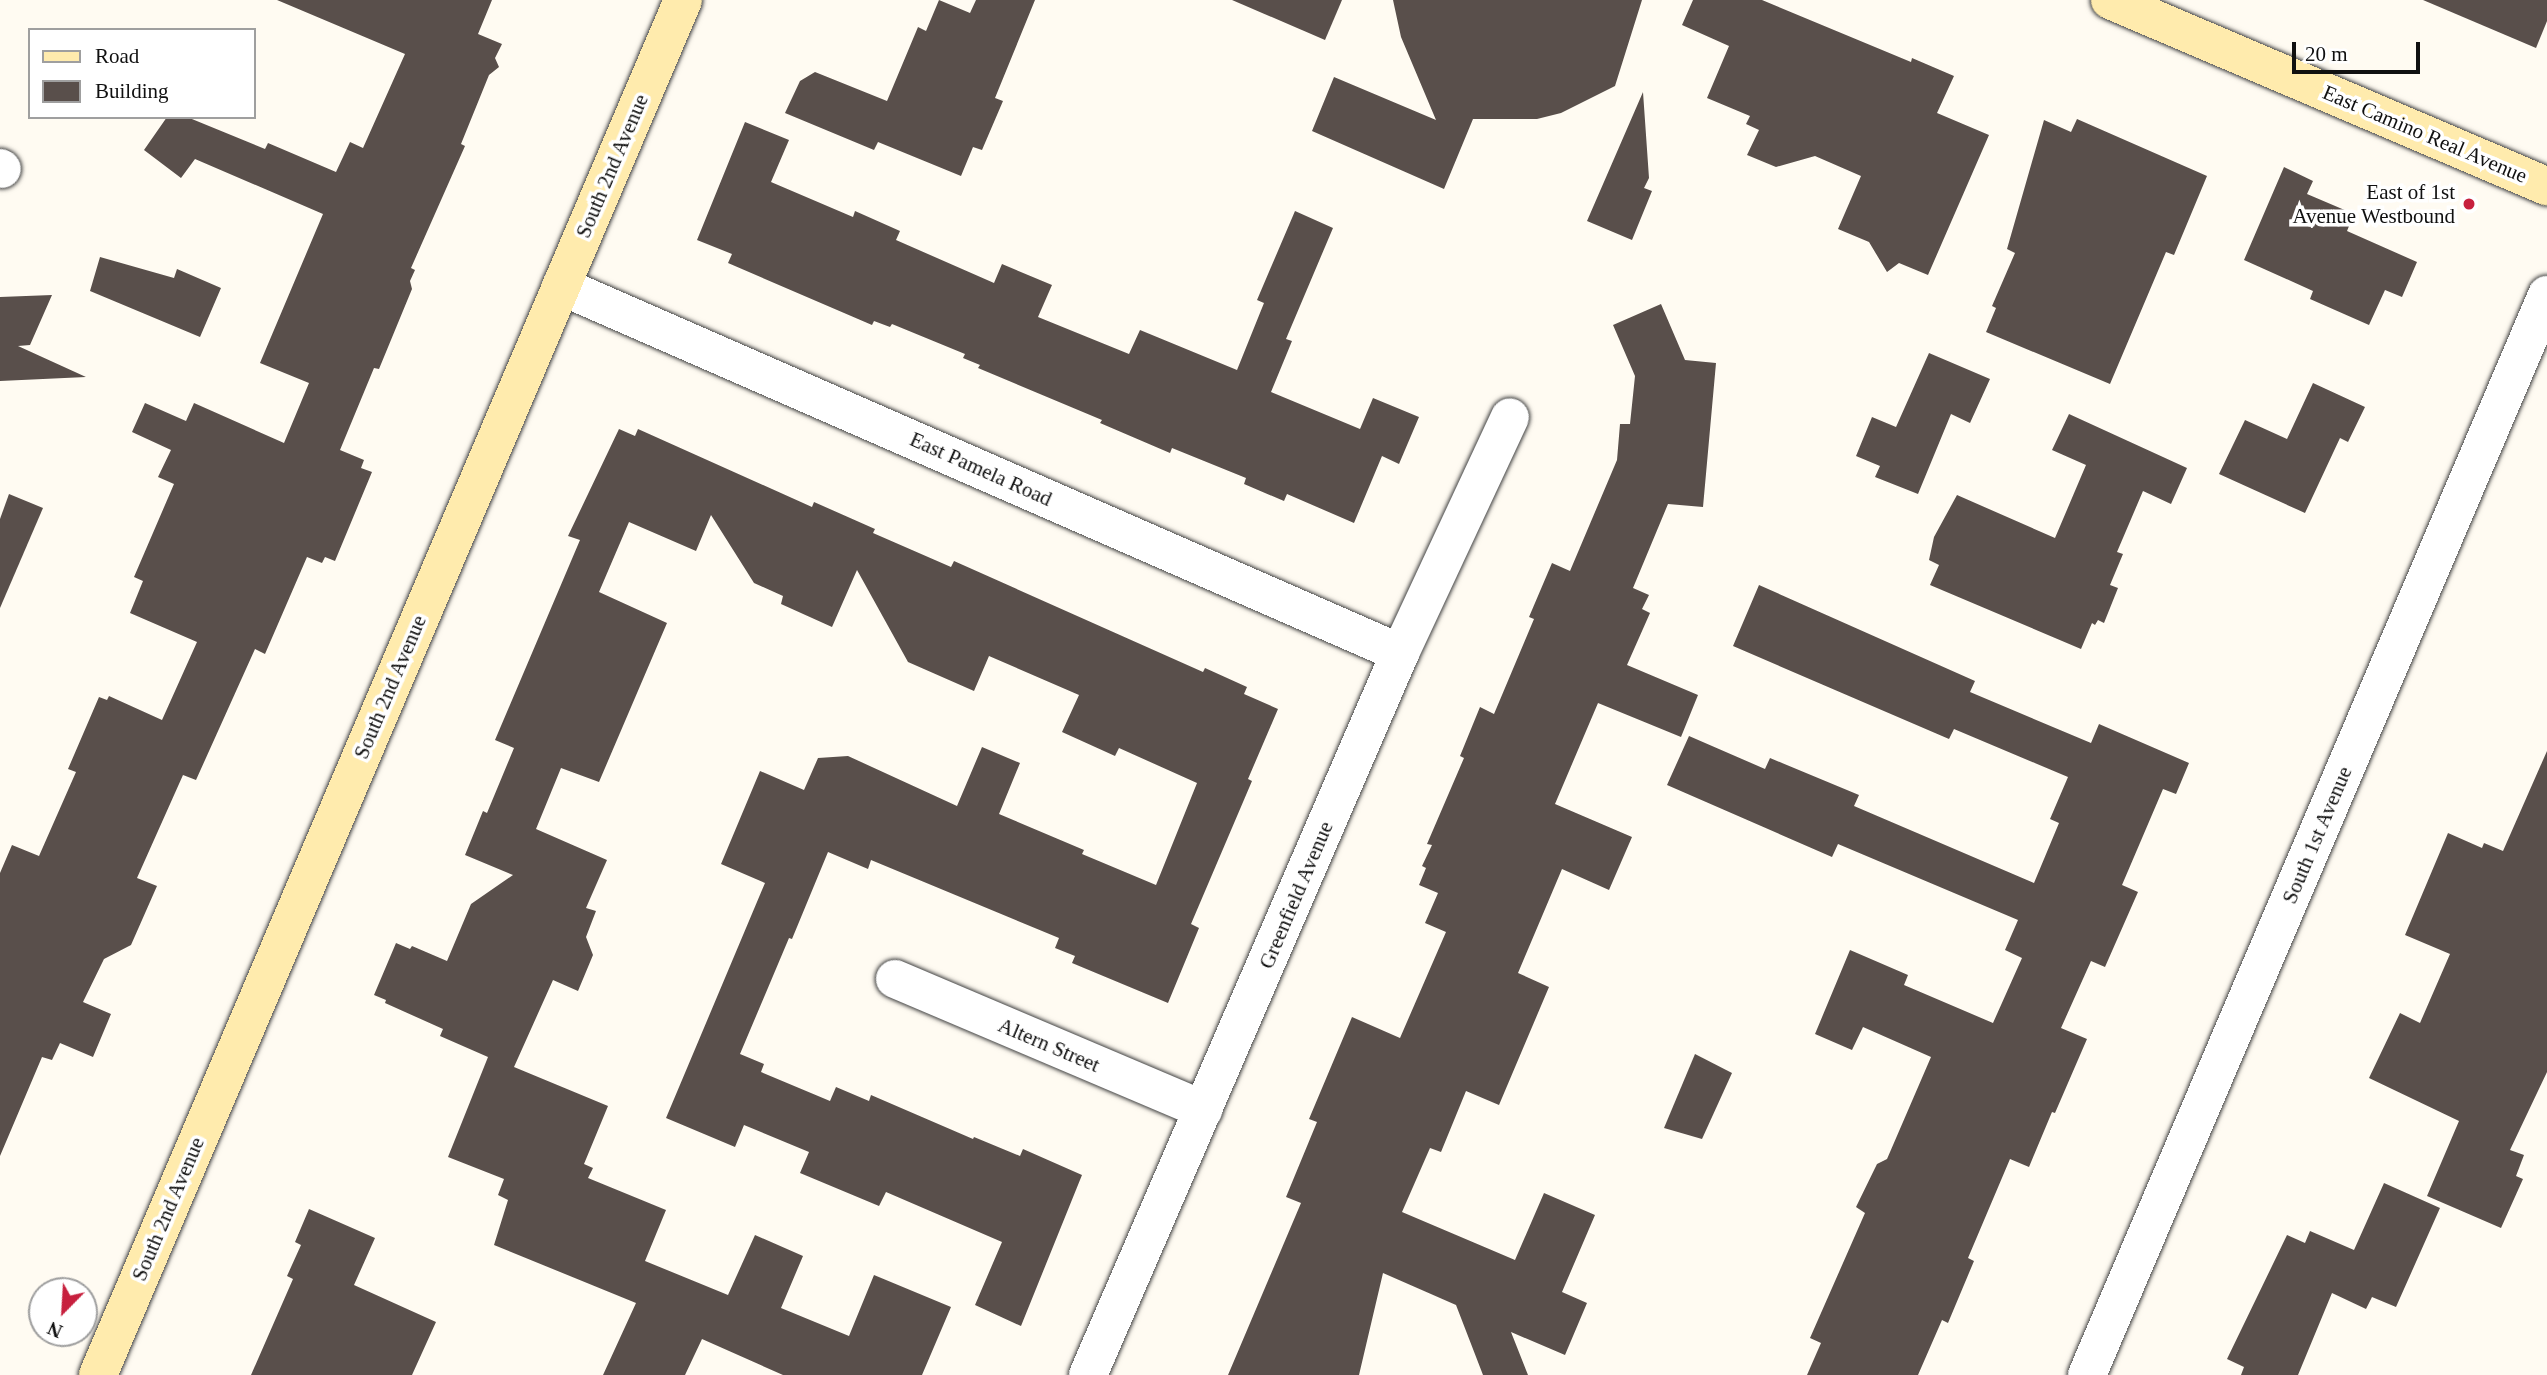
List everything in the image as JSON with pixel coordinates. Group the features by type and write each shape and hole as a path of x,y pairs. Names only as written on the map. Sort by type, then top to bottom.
{"street":[{"name":"South 2nd Avenue","path":"98,1375 683,0"},
{"name":"East Camino Real Avenue","path":"2110,0 2547,186"},
{"name":"East Pamela Road","path":"561,286 1400,653"},
{"name":"South 1st Avenue","path":"2087,1375 2547,295"},
{"name":"Greenfield Avenue","path":"1088,1375 1400,653 1510,417"},
{"name":"Altern Street","path":"895,979 1203,1110"}],"building":[{"path":"277,0 492,0 478,34 502,44 495,58 499,67 489,75 461,144 465,146 411,268 415,270 410,281 412,289 379,369 374,368 340,450 364,460 361,468 372,472 335,561 325,557 322,563 307,557 265,654 255,649 196,780 183,775 137,878 157,886 131,945 104,959 83,1002 111,1014 93,1057 60,1043 52,1060 42,1057 0,1156 0,873 12,845 39,856 76,772 68,769 99,697 107,700 109,696 162,720 197,642 130,613 143,581 134,577 174,484 158,477 171,450 132,432 145,403 186,421 194,403 284,443 309,383 260,363 323,214 195,159 181,178 144,150 166,119 192,119 265,149 268,143 336,172 350,142 363,148 405,54"},
{"path":"939,0 970,13 976,0 1035,0 995,98 1003,101 982,150 973,147 961,176 878,142 874,150 785,113 800,81 815,72 887,101 918,27 926,31"},
{"path":"1232,0 1342,0 1325,40"},
{"path":"1393,0 1642,0 1615,86 1561,113 1537,119 1473,119 1444,189 1312,131 1334,77 1436,120 1401,37"},
{"path":"1693,0 1762,0 1911,62 1912,58 1954,76 1937,113 1989,135 1928,275 1899,263 1887,272 1869,242 1838,229 1861,176 1815,156 1776,167 1747,155 1759,130 1746,124 1750,116 1707,98 1729,46 1682,25"},
{"path":"2423,0 2547,0 2547,21 2536,48"},
{"path":"1643,92 1649,178 1644,188 1652,191 1632,240 1587,221"},
{"path":"2077,119 2207,176 2174,255 2166,252 2110,384 1986,332 1996,308 1992,306 2015,253 2007,249 2044,120 2071,132"},
{"path":"745,122 789,140 771,182 853,217 855,211 900,231 896,240 994,283 1002,264 1052,285 1038,317 1129,354 1140,330 1237,370 1264,303 1257,300 1295,211 1333,228 1286,339 1292,341 1271,392 1360,429 1373,398 1419,417 1399,464 1382,456 1354,523 1287,494 1284,501 1244,484 1246,478 1172,448 1170,453 1100,423 1102,420 978,368 980,365 963,358 965,354 892,324 890,327 874,321 872,325 728,263 732,254 697,240"},
{"path":"2284,167 2313,181 2307,194 2354,214 2347,231 2417,262 2402,297 2385,290 2369,325 2310,299 2313,291 2244,260"},
{"path":"100,257 174,278 177,269 221,288 200,337 90,291"},
{"path":"52,295 30,345 18,346 86,377 0,381 0,297"},
{"path":"1661,304 1685,360 1716,363 1703,507 1668,504 1633,588 1649,595 1642,609 1650,613 1627,665 1698,695 1681,737 1598,703 1555,804 1632,837 1609,890 1562,869 1518,973 1549,987 1499,1105 1466,1091 1441,1152 1430,1148 1402,1212 1515,1260 1544,1193 1595,1215 1562,1292 1587,1303 1565,1355 1511,1332 1528,1375 1483,1375 1456,1305 1383,1273 1359,1375 1228,1375 1301,1203 1286,1197 1317,1122 1309,1119 1352,1017 1400,1038 1446,932 1425,923 1438,893 1419,885 1426,868 1422,866 1432,845 1427,844 1464,758 1460,756 1480,707 1494,714 1534,619 1529,617 1552,563 1570,571 1617,460 1620,424 1630,424 1635,376 1613,325"},
{"path":"1929,353 1990,379 1970,423 1951,414 1918,494 1875,477 1880,466 1856,456 1872,417 1896,427"},
{"path":"2313,383 2365,407 2348,442 2340,438 2305,513 2219,474 2245,420 2287,439"},
{"path":"2069,414 2187,468 2171,504 2143,491 2117,552 2123,554 2110,585 2118,588 2104,623 2098,620 2095,625 2092,623 2081,649 1930,585 1939,565 1929,560 1934,537 1957,495 2055,538 2086,465 2052,450"},
{"path":"619,429 635,436 638,429 812,507 814,502 875,529 873,533 951,567 954,561 1203,672 1205,668 1247,687 1244,694 1278,709 1248,779 1252,781 1191,924 1199,928 1168,1003 1072,963 1075,956 1055,948 1059,938 871,860 868,869 828,852 740,1054 764,1064 761,1072 830,1101 836,1087 869,1101 871,1095 973,1139 974,1137 1020,1156 1023,1149 1082,1175 1021,1326 975,1305 1002,1242 886,1192 879,1206 800,1173 809,1152 744,1125 735,1147 666,1118 765,883 721,864 760,771 804,790 818,758 848,756 957,806 982,747 1020,763 999,814 1084,850 1082,854 1156,885 1197,783 1119,748 1115,756 1062,732 1079,695 989,656 974,691 908,662 857,570 832,627 781,604 783,596 754,583 711,515 696,551 629,522 599,592 667,623 599,782 561,768 536,829 607,860 586,908 596,911 586,937 593,955 578,991 553,980 514,1067 608,1106 584,1164 593,1168 588,1178 666,1210 645,1261 728,1295 755,1235 803,1256 781,1308 849,1336 874,1275 951,1307 922,1375 783,1375 702,1339 685,1375 603,1375 636,1303 494,1245 508,1200 498,1195 504,1179 448,1157 488,1057 440,1036 443,1029 385,1003 386,1000 374,995 396,943 410,949 412,946 447,961 471,904 513,875 465,855 483,811 487,813 514,748 495,740 580,540 568,536"},
{"path":"9,494 43,508 0,608 0,519"},
{"path":"1759,585 1975,681 1970,692 2091,743 2099,724 2189,763 2176,794 2163,789 2122,885 2138,892 2105,967 2091,961 2061,1028 2087,1039 2055,1113 2052,1112 2029,1167 2010,1159 1968,1258 1974,1261 1948,1323 1942,1320 1918,1375 1807,1375 1821,1343 1810,1338 1865,1213 1856,1207 1877,1164 1887,1159 1931,1057 1863,1027 1852,1050 1815,1034 1850,950 1908,975 1904,985 1993,1023 2022,958 2005,950 2018,920 1838,844 1832,857 1667,785 1689,736 1765,769 1770,758 1859,795 1854,806 2034,883 2059,823 2050,819 2068,777 1954,729 1949,739 1733,646"},
{"path":"2547,751 2547,1072 2510,1150 2524,1155 2516,1176 2523,1179 2501,1228 2427,1196 2459,1121 2369,1078 2400,1013 2420,1023 2450,954 2405,935 2448,833 2482,848 2484,843 2503,851"},
{"path":"1695,1054 1732,1073 1702,1139 1664,1128"},
{"path":"2384,1183 2440,1208 2396,1307 2372,1297 2366,1309 2332,1293 2298,1375 2241,1375 2244,1367 2227,1359 2287,1235 2305,1243 2310,1231 2354,1250"},
{"path":"309,1209 375,1238 354,1285 436,1322 412,1375 251,1375 293,1279 287,1276 301,1245 295,1242"}],"place":[{"name":"East of 1st Avenue Westbound","path":"2469,204"}]}
